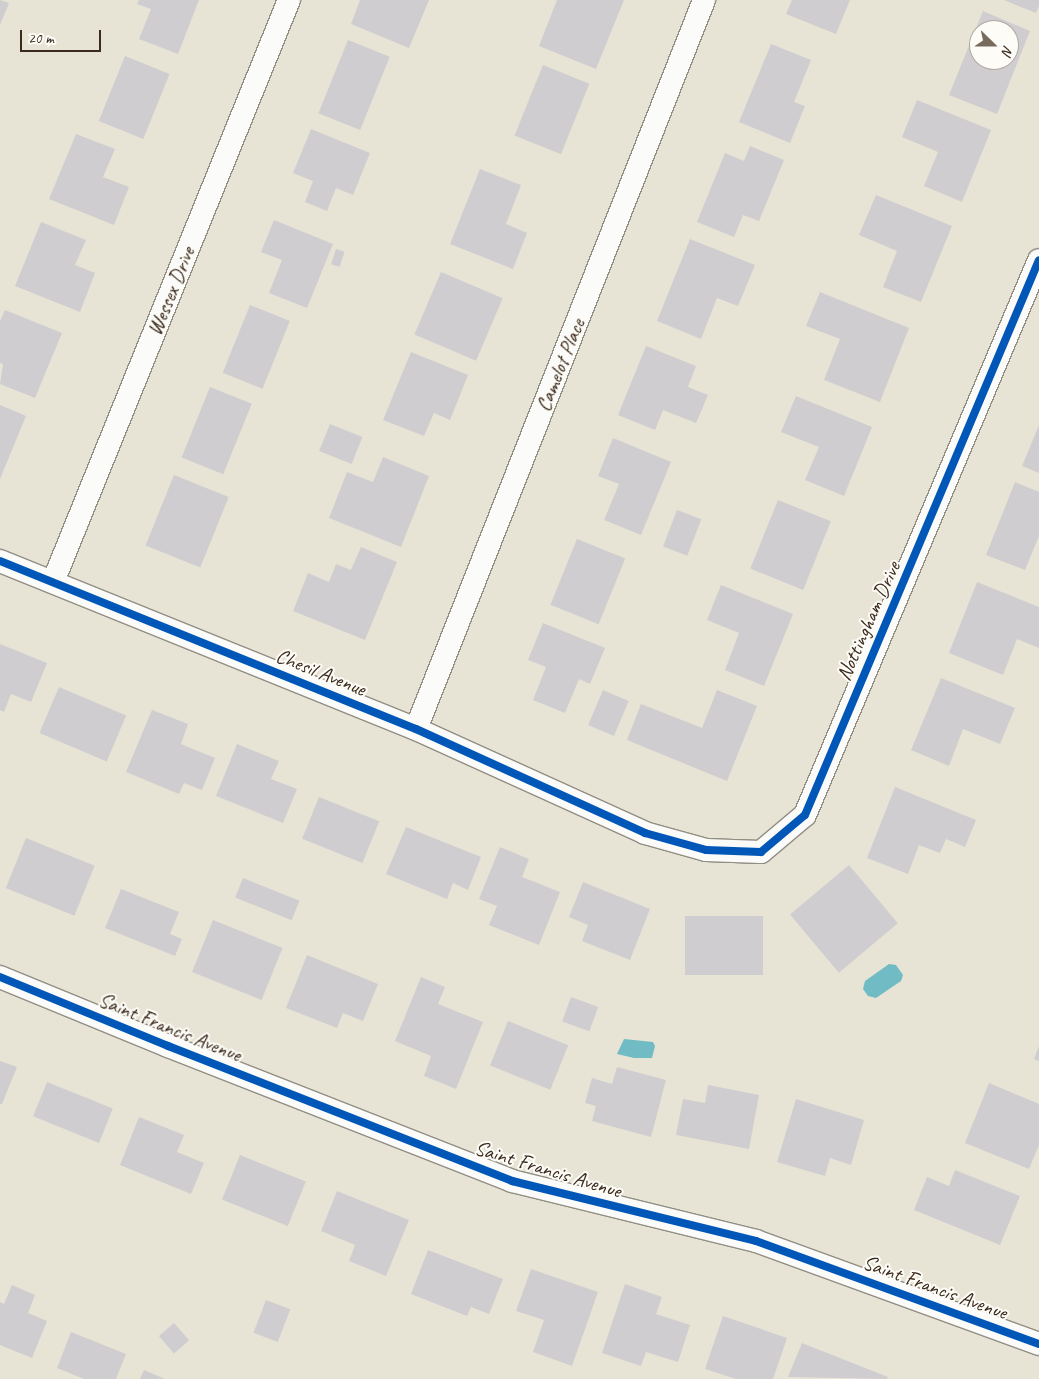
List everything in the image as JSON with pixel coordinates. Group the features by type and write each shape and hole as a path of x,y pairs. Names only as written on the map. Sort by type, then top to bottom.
{"street":[{"name":"Wessex Drive","path":"53,582 289,0"},
{"name":"Camelot Place","path":"416,729 704,0"},
{"name":"Nottingham Drive","path":"625,823 646,833 706,850 761,852 805,815 1039,260"},
{"name":"Chesil Avenue","path":"0,561 416,729 625,823"},
{"name":"Saint Francis Avenue","path":"0,977 168,1046 512,1181 756,1241 1039,1344"}],"water":[{"path":"889,964 896,965 903,975 901,981 876,998 868,996 863,989 865,981"},
{"path":"624,1039 653,1042 655,1046 652,1058 634,1058 617,1054"}],"building":[{"path":"0,0 9,3 0,25"},
{"path":"139,0 199,0 178,54 139,39 151,9 137,4"},
{"path":"360,0 429,0 409,48 351,24"},
{"path":"557,0 624,0 596,69 539,46"},
{"path":"792,0 850,0 836,34 786,14"},
{"path":"1004,0 1039,0 1039,6 1036,13"},
{"path":"983,11 1004,20 979,20"},
{"path":"1019,26 1030,31 1019,59"},
{"path":"348,40 390,57 360,130 318,113"},
{"path":"771,44 811,60 794,102 805,106 790,143 739,122"},
{"path":"969,46 969,70 1014,70 997,114 949,95"},
{"path":"125,56 170,74 143,139 99,121"},
{"path":"543,65 589,84 561,154 515,135"},
{"path":"917,100 991,130 962,202 924,186 938,152 902,137"},
{"path":"311,129 370,153 353,195 336,188 327,211 305,202 313,181 293,173"},
{"path":"76,134 115,149 103,177 129,187 114,225 49,199"},
{"path":"750,146 784,160 759,221 743,215 734,237 697,222 725,153 744,161"},
{"path":"480,169 521,185 506,224 527,233 513,269 450,244"},
{"path":"876,195 952,226 921,302 883,287 897,251 859,235"},
{"path":"274,220 333,244 307,308 269,293 282,260 261,252"},
{"path":"41,222 86,240 75,265 95,273 80,312 15,286"},
{"path":"690,239 755,265 738,306 717,298 701,339 657,321"},
{"path":"336,249 345,252 340,267 331,264"},
{"path":"441,272 503,298 476,361 414,335"},
{"path":"820,292 909,328 880,402 824,380 840,339 806,326"},
{"path":"250,305 290,321 263,389 223,373"},
{"path":"5,310 62,333 35,398 0,384 3,364 0,363 0,321"},
{"path":"646,346 696,366 688,387 708,395 696,423 663,410 655,430 618,415"},
{"path":"411,352 468,375 450,420 434,413 424,436 383,420"},
{"path":"210,387 252,404 223,474 182,457"},
{"path":"796,396 872,427 844,496 805,480 819,447 781,432"},
{"path":"0,405 26,416 0,479"},
{"path":"330,424 362,437 352,464 319,451"},
{"path":"1039,425 1039,473 1022,466"},
{"path":"613,438 671,462 641,535 604,520 619,484 598,476"},
{"path":"383,457 429,476 401,547 329,518 347,472 373,482"},
{"path":"174,475 229,497 200,568 146,545"},
{"path":"1015,482 1039,492 1039,536 1025,570 986,555"},
{"path":"778,500 831,521 803,590 750,569"},
{"path":"677,510 701,519 687,556 663,546"},
{"path":"577,539 625,558 599,624 550,605"},
{"path":"361,547 397,562 365,640 293,611 308,573 329,582 336,564 351,570"},
{"path":"977,582 1039,607 1039,648 1017,639 1003,675 949,653"},
{"path":"721,585 793,614 764,686 725,670 739,633 707,620"},
{"path":"543,623 605,648 590,684 579,679 565,713 533,700 546,667 528,660"},
{"path":"0,644 47,663 31,702 11,694 4,712 0,710"},
{"path":"941,678 1015,708 1000,744 963,729 949,766 911,750"},
{"path":"59,687 126,716 107,762 39,733"},
{"path":"603,690 629,701 614,736 588,725"},
{"path":"717,690 757,706 727,781 627,740 641,704 702,728"},
{"path":"152,710 188,724 181,744 215,758 202,790 184,783 179,794 126,772"},
{"path":"237,744 279,761 271,779 297,789 283,823 216,796"},
{"path":"895,787 976,820 965,847 946,839 940,853 919,845 908,874 867,858"},
{"path":"319,797 379,821 362,863 302,839"},
{"path":"406,827 481,857 468,890 453,883 447,899 386,874"},
{"path":"26,838 95,866 74,916 6,888"},
{"path":"500,847 529,859 522,877 560,892 539,945 489,925 497,906 479,899"},
{"path":"849,865 898,923 839,973 790,914"},
{"path":"243,878 300,901 292,920 235,897"},
{"path":"583,882 650,909 630,960 582,941 588,925 569,917"},
{"path":"121,889 179,912 170,934 182,939 175,956 105,928"},
{"path":"685,916 763,916 763,975 685,975"},
{"path":"213,920 283,948 262,1000 192,972"},
{"path":"307,955 378,984 363,1021 343,1013 337,1028 286,1008"},
{"path":"421,977 445,987 438,1004 483,1022 456,1089 424,1076 431,1056 395,1041"},
{"path":"571,997 598,1007 589,1031 562,1021"},
{"path":"508,1021 568,1045 550,1090 490,1066"},
{"path":"1039,1046 1039,1061 1034,1059"},
{"path":"0,1061 17,1067 2,1104 0,1104"},
{"path":"617,1067 666,1080 651,1137 592,1121 596,1106 585,1103 592,1078 612,1084"},
{"path":"47,1082 113,1109 99,1143 33,1116"},
{"path":"989,1083 1039,1104 1039,1145 1029,1169 965,1143"},
{"path":"708,1085 759,1095 749,1149 676,1135 683,1099 705,1103"},
{"path":"796,1099 864,1120 851,1165 830,1158 825,1176 777,1162"},
{"path":"139,1117 184,1135 177,1152 204,1163 191,1194 120,1165"},
{"path":"240,1155 306,1182 288,1226 222,1200"},
{"path":"955,1170 1020,1196 1000,1245 914,1210 927,1177 949,1186"},
{"path":"337,1191 409,1220 386,1276 349,1261 355,1245 321,1231"},
{"path":"428,1250 503,1279 489,1314 471,1307 467,1316 411,1294"},
{"path":"531,1269 598,1292 572,1366 533,1352 544,1320 516,1311"},
{"path":"625,1284 662,1297 656,1314 690,1325 678,1362 646,1352 641,1366 602,1353"},
{"path":"12,1285 35,1295 28,1313 47,1321 32,1358 0,1345 0,1302 4,1304"},
{"path":"266,1300 290,1309 278,1342 253,1333"},
{"path":"723,1316 787,1338 773,1379 736,1379 705,1369"},
{"path":"174,1323 189,1340 174,1353 159,1336"},
{"path":"71,1332 126,1354 116,1379 84,1379 57,1368"},
{"path":"802,1343 888,1377 887,1379 788,1377"},
{"path":"144,1370 165,1379 140,1379"}],"cycle path":[{"path":"0,561 416,729 645,833 706,850 761,852 805,815 1039,260"},
{"path":"0,977 168,1046 512,1181 756,1241 1039,1344"}]}
